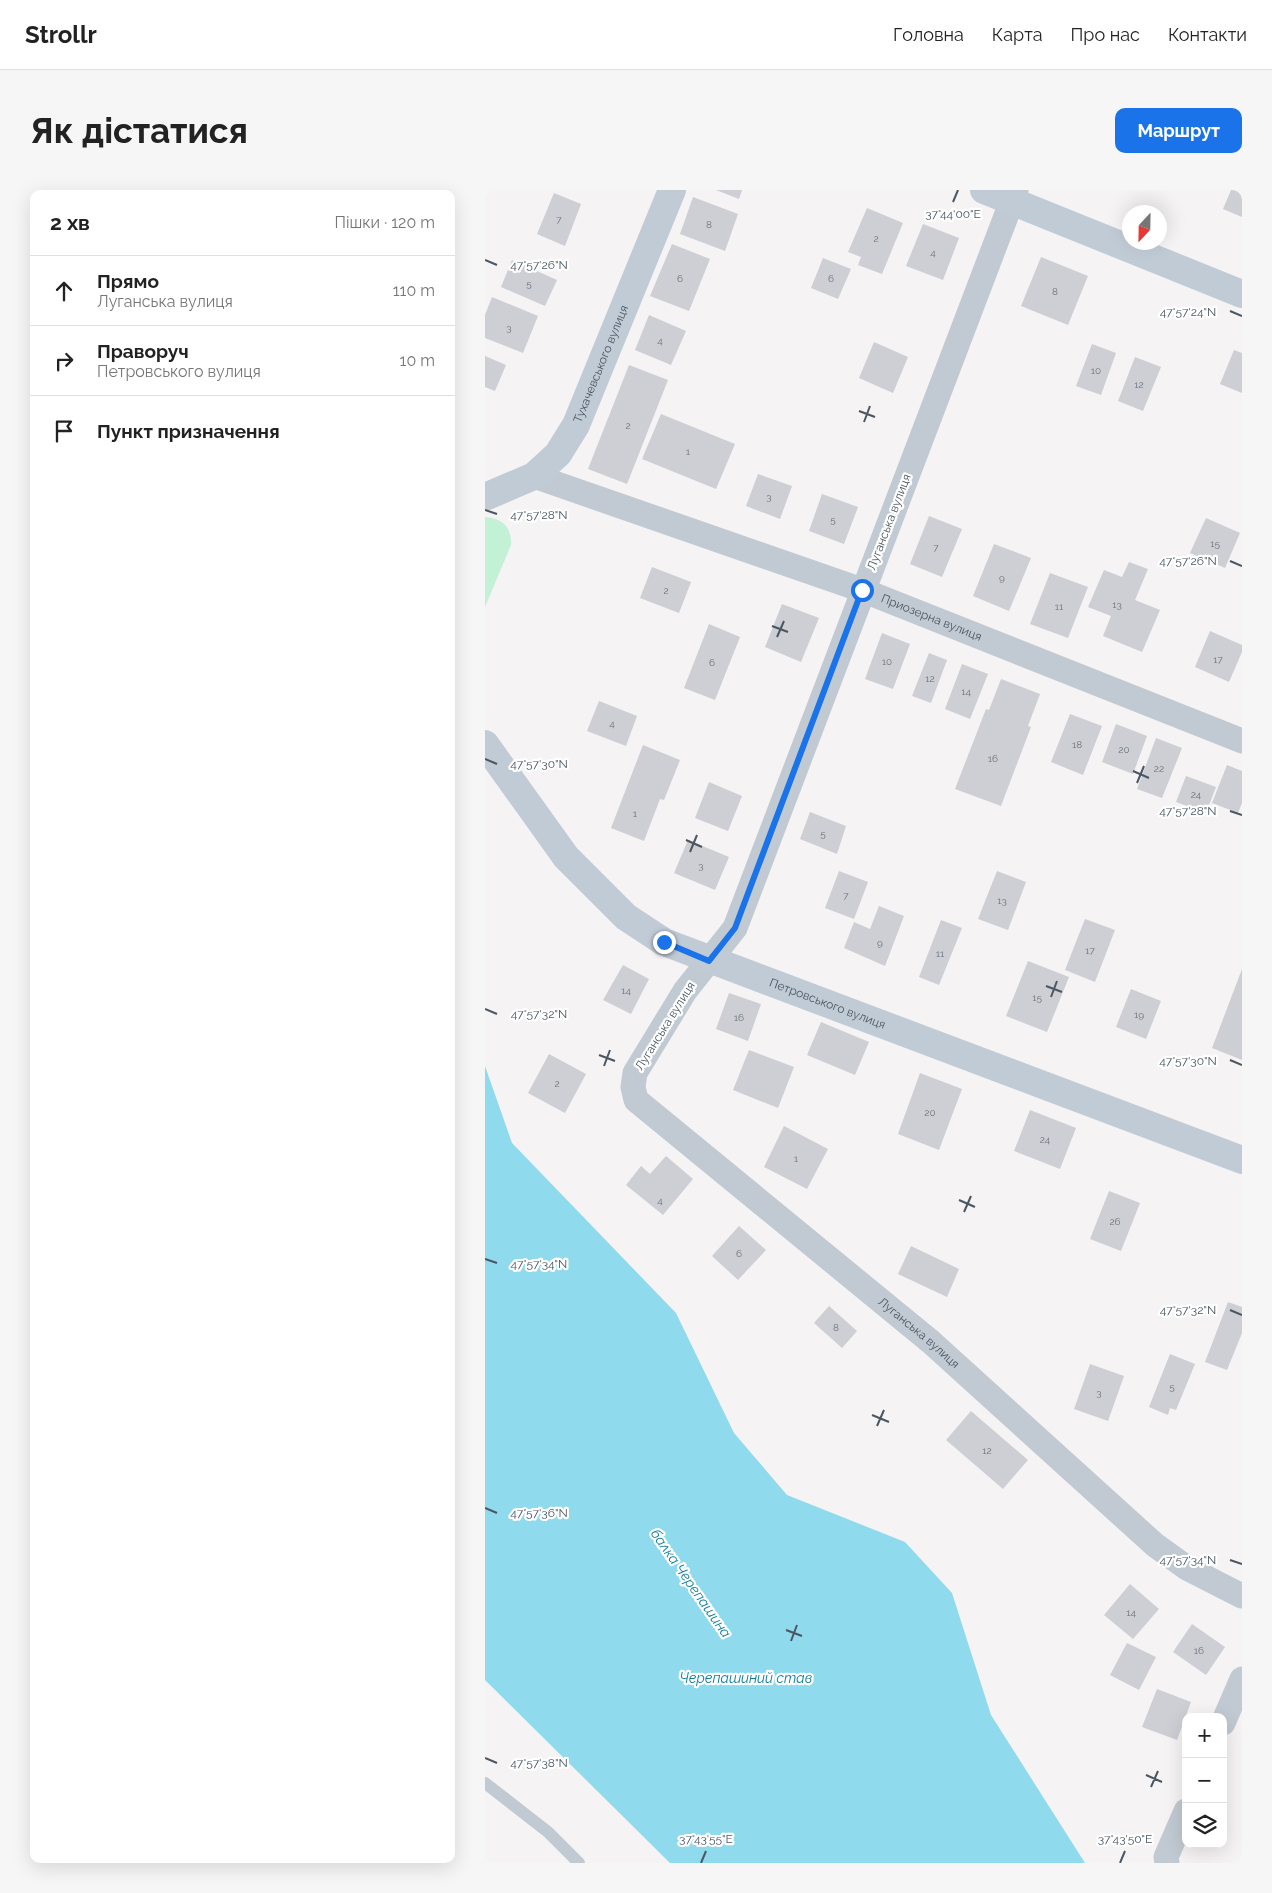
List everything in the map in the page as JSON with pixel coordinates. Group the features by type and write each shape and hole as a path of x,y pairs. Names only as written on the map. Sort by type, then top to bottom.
{"main road":[{"name":"Тухачевського вулиця","path":"485,497 534,476 558,454 576,425 671,190"},
{"path":"983,190 1014,196 1242,294"},
{"name":"Петровського вулиця","path":"485,744 566,857 626,917 664,942 709,961 1242,1160"}],"street":[{"name":"Луганська вулиця","path":"1014,196 862,590 735,928 685,990 635,1073 633,1087 636,1100 931,1342 1155,1544 1187,1568 1242,1596"},
{"name":"Приозерна вулиця","path":"534,476 862,590 1242,741"},
{"path":"1227,1714 1242,1679"},
{"path":"1167,1863 1166,1857 1182,1820"}],"lane":[{"path":"485,1783 548,1832 579,1863"}],"green space":[{"path":"485,517 496,519 508,528 511,545 485,607"}],"water":[{"name":"Черепашиний став","path":"485,1066 512,1143 676,1313 734,1433 787,1495 905,1542 952,1593 991,1715 1085,1863 670,1863 485,1680"}],"building":[{"path":"716,190 742,190 739,199"},
{"path":"1231,190 1242,190 1242,217 1223,209"},
{"path":"554,193 581,204 565,246 537,234"},
{"path":"693,197 738,214 725,251 680,234"},
{"path":"867,208 903,223 882,274 858,265 861,257 848,252"},
{"path":"923,224 959,238 943,280 906,266"},
{"path":"672,244 710,259 689,311 650,296"},
{"path":"1041,257 1088,276 1068,325 1021,306"},
{"path":"823,258 851,269 838,299 811,288"},
{"path":"512,260 557,280 545,306 501,287"},
{"path":"492,297 538,316 523,353 485,338 485,315"},
{"path":"649,315 686,331 671,365 635,350"},
{"path":"874,342 908,357 893,393 859,378"},
{"path":"1092,344 1116,353 1101,395 1076,386"},
{"path":"1234,350 1242,353 1242,393 1220,384"},
{"path":"485,356 506,365 495,391 485,387"},
{"path":"1135,357 1161,367 1143,411 1118,401"},
{"path":"629,365 668,380 627,484 588,469"},
{"path":"661,414 735,444 716,489 642,459"},
{"path":"758,474 792,486 780,519 746,506"},
{"path":"822,494 858,507 844,544 809,531"},
{"path":"929,516 962,529 942,577 910,564"},
{"path":"1206,518 1240,533 1225,568 1190,553"},
{"path":"994,544 1031,558 1009,611 973,596"},
{"path":"1129,562 1148,569 1135,600 1160,610 1142,652 1103,636 1111,616 1088,607 1104,570 1122,577"},
{"path":"652,567 691,582 679,613 640,598"},
{"path":"1050,573 1088,587 1068,638 1030,624"},
{"path":"782,604 819,618 801,662 765,647"},
{"path":"709,624 740,637 715,700 684,688"},
{"path":"1210,631 1242,645 1242,652 1229,682 1195,667"},
{"path":"882,633 910,644 893,689 865,679"},
{"path":"929,653 947,660 931,703 912,696"},
{"path":"962,664 988,674 970,719 945,709"},
{"path":"1001,679 1040,694 1028,726 1031,727 1001,806 955,789 986,709 989,710"},
{"path":"599,701 637,716 626,746 587,731"},
{"path":"1070,714 1102,726 1083,775 1051,762"},
{"path":"1116,724 1147,736 1133,774 1102,762"},
{"path":"1156,738 1182,748 1162,798 1137,789"},
{"path":"643,745 680,760 664,800 660,799 644,841 611,828"},
{"path":"1227,765 1242,771 1242,803 1238,813 1212,803"},
{"path":"1186,776 1216,787 1206,813 1176,802"},
{"path":"709,782 742,796 728,831 695,818"},
{"path":"810,812 846,826 837,854 800,839"},
{"path":"688,840 729,857 715,890 674,873"},
{"path":"839,871 868,882 854,919 825,908"},
{"path":"997,871 1026,882 1008,930 978,919"},
{"path":"879,906 904,916 885,966 844,948 854,922 870,929"},
{"path":"1085,919 1115,930 1095,982 1065,970"},
{"path":"941,920 962,928 939,985 919,977"},
{"path":"1028,961 1069,977 1047,1032 1006,1016"},
{"path":"623,965 649,979 631,1014 603,1000"},
{"path":"1242,969 1242,1060 1212,1048"},
{"path":"1131,989 1161,1001 1146,1039 1116,1027"},
{"path":"729,993 761,1004 748,1041 716,1029"},
{"path":"821,1022 869,1042 855,1075 807,1055"},
{"path":"749,1050 794,1067 778,1108 733,1090"},
{"path":"549,1054 586,1074 565,1113 528,1093"},
{"path":"920,1073 962,1089 939,1150 898,1134"},
{"path":"1030,1110 1076,1128 1060,1169 1014,1151"},
{"path":"784,1126 828,1149 807,1189 764,1167"},
{"path":"666,1156 693,1179 663,1215 626,1185 641,1166 650,1174"},
{"path":"1109,1191 1140,1203 1121,1251 1090,1239"},
{"path":"739,1226 766,1250 738,1280 712,1256"},
{"path":"911,1246 959,1269 947,1297 898,1274"},
{"path":"1228,1302 1242,1307 1242,1333 1227,1370 1205,1362"},
{"path":"829,1306 857,1331 842,1348 814,1323"},
{"path":"1170,1354 1195,1364 1176,1410 1170,1408 1168,1415 1149,1407"},
{"path":"1090,1364 1124,1376 1108,1421 1074,1409"},
{"path":"971,1411 1028,1460 1003,1489 946,1440"},
{"path":"1130,1584 1159,1609 1133,1639 1104,1615"},
{"path":"1192,1624 1225,1647 1206,1675 1173,1652"},
{"path":"1127,1643 1156,1657 1139,1690 1110,1675"},
{"path":"1157,1689 1191,1702 1187,1713 1182,1713 1182,1726 1177,1740 1142,1727"}],"route":[{"path":"664,942 709,961 735,928 862,590"}],"water label":[{"name":"балка Черепашина","path":"691,1583"}]}
